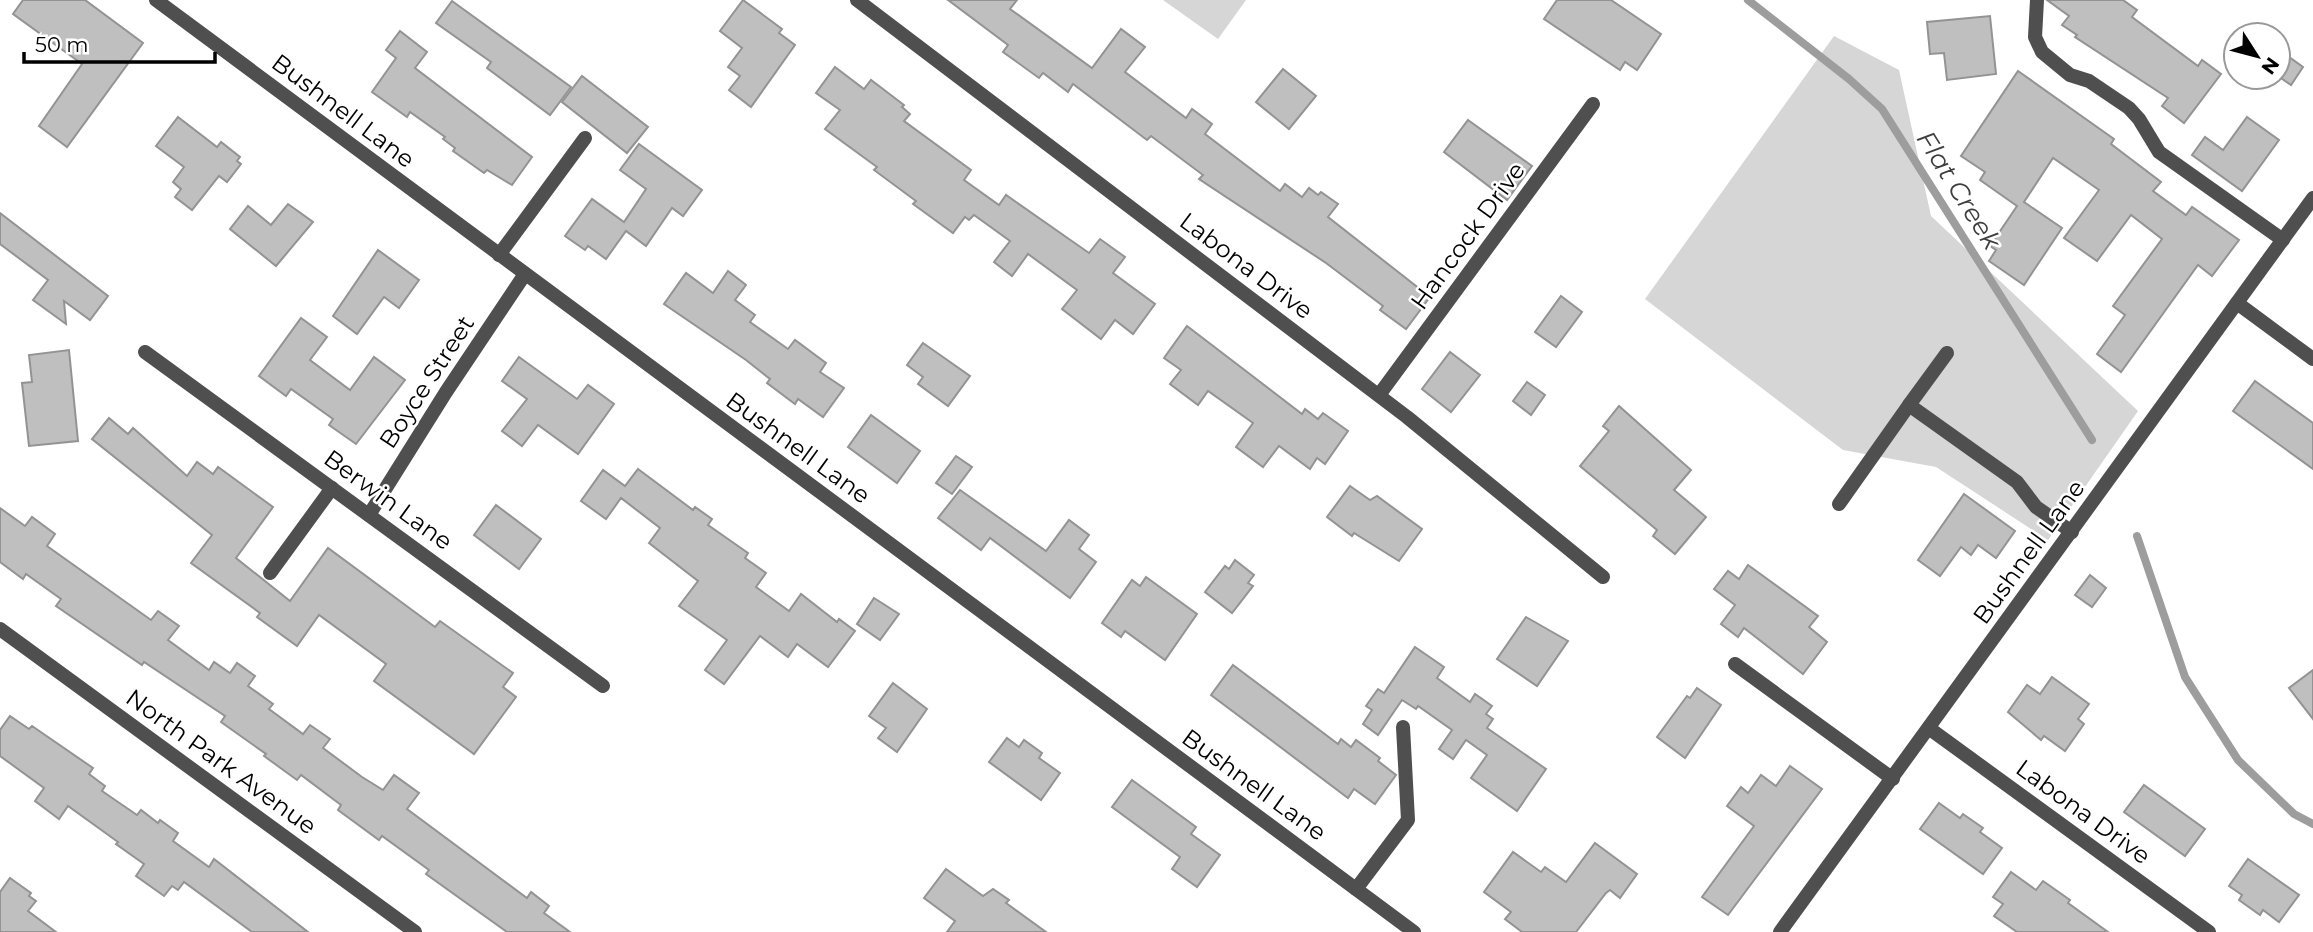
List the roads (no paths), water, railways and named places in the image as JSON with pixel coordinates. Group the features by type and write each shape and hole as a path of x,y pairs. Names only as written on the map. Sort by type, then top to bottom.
{"street":[{"name":"Bushnell Lane","path":"156,0 1414,932"},
{"name":"Labona Drive","path":"857,0 1379,395 1602,577"},
{"path":"2037,0 2035,37 2042,52 2070,75 2089,81 2129,108 2159,152 2283,240"},
{"name":"Hancock Drive","path":"1379,395 1593,104"},
{"path":"499,255 585,138"},
{"name":"Bushnell Lane","path":"1780,932 2313,198"},
{"name":"Boyce Street","path":"369,515 446,392 525,274"},
{"path":"2237,303 2313,359"},
{"name":"Berwin Lane","path":"145,352 603,686"},
{"path":"1839,504 1947,353"},
{"path":"1909,405 2017,482 2036,507 2072,532"},
{"path":"270,573 332,488"},
{"name":"North Park Avenue","path":"0,629 415,932"},
{"path":"1735,664 1893,779"},
{"path":"1356,889 1408,820 1403,727"},
{"name":"Labona Drive","path":"1930,729 2209,932"}],"waterway":[{"name":"Flat Creek","path":"1748,0 1849,79 1882,109 2092,440"},
{"name":"Flat Creek","path":"2137,536 2185,677 2238,760 2294,814 2313,824"}]}
